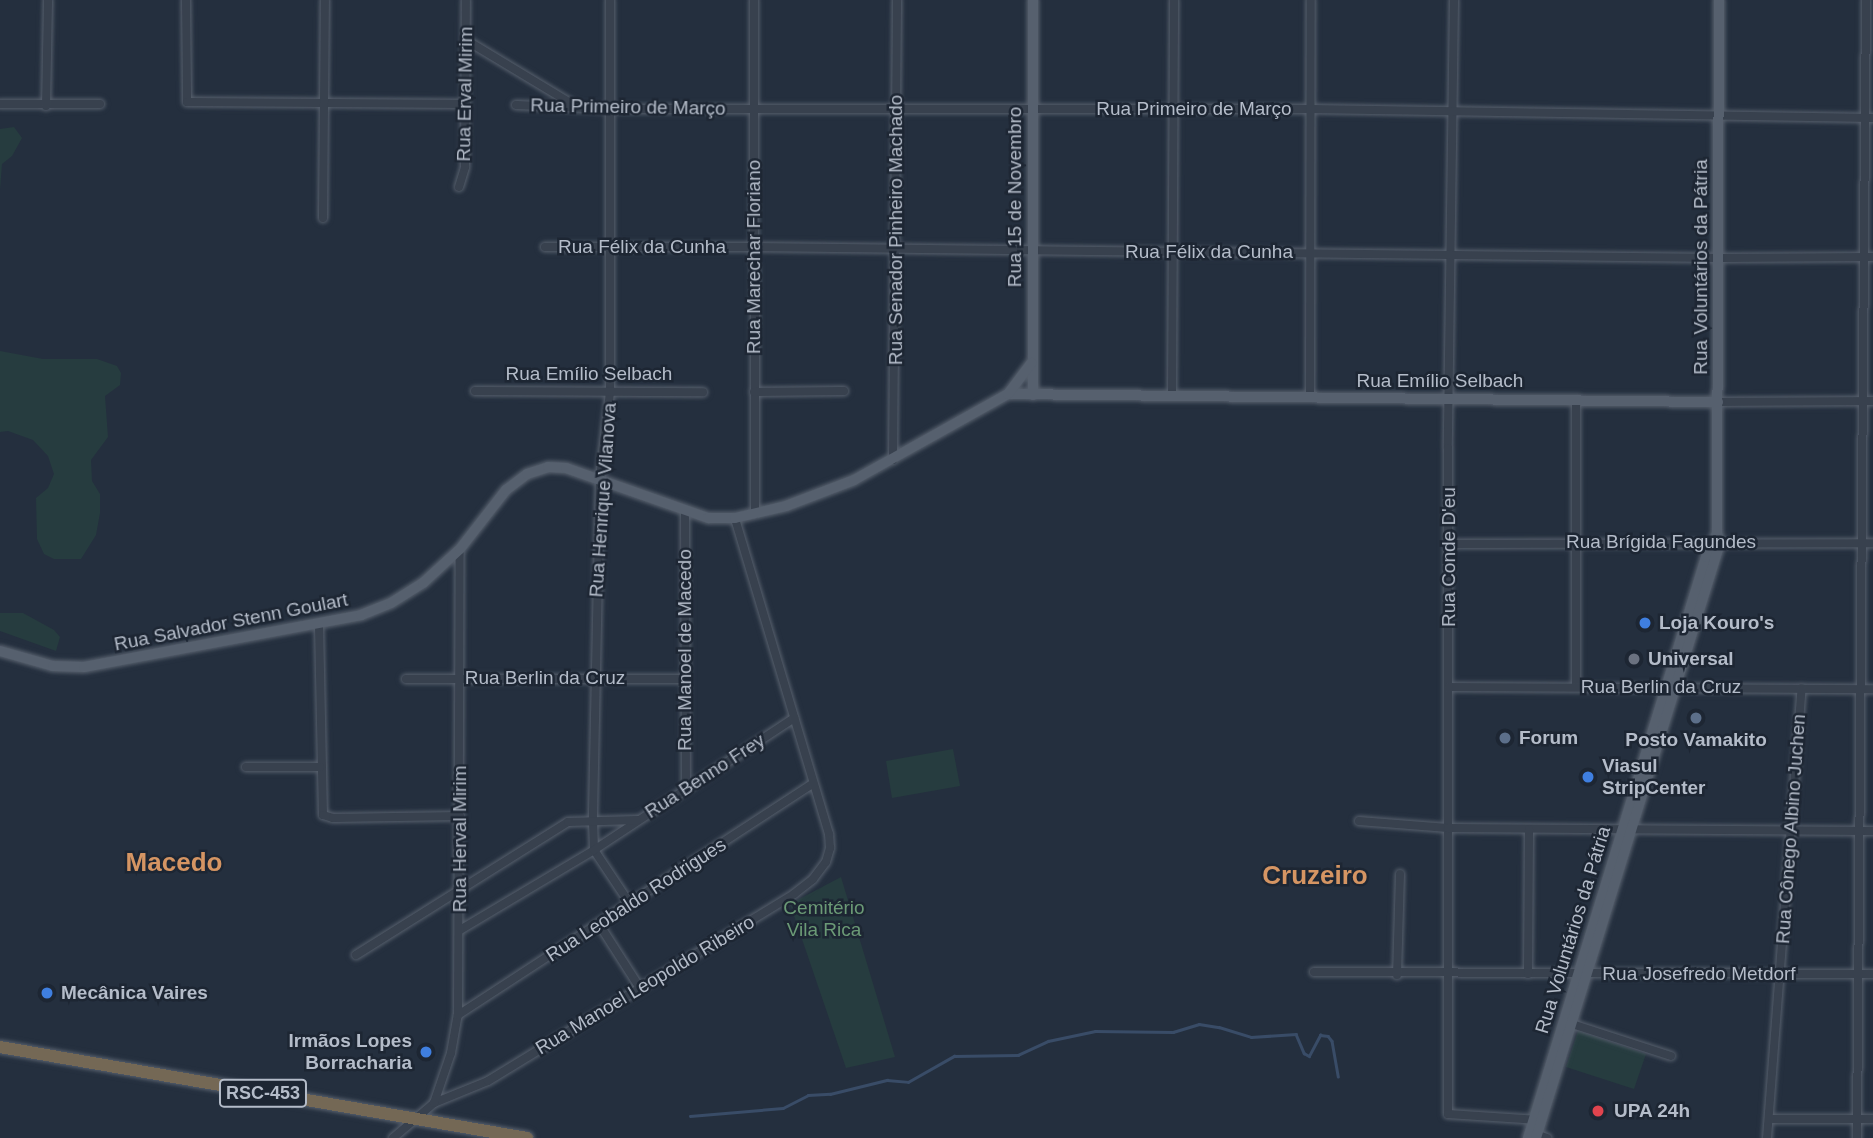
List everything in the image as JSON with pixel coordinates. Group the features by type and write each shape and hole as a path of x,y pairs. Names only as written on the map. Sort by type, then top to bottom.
{"highway":[{"name":"RSC-453","path":"0,1047 527,1138"}],"main road":[{"name":"Rua 15 de Novembro","path":"1033,0 1033,395"},
{"name":"Rua Voluntários da Pátria","path":"1536,1136 1539,1118 1660,717 1716,540 1720,258 1719,0"},
{"path":"1008,394 1031,363"},
{"name":"Rua Salvador Stenn Goulart","path":"0,651 53,666 84,667 361,615 391,603 424,583 460,549 506,489 527,474 548,467 566,468 708,518 735,518 786,506 855,480 1008,394"},
{"name":"Rua Emílio Selbach","path":"1008,394 1718,402"},
{"name":"Rua Voluntários da Pátria","path":"1539,1118 1543,1089 1572,1024 1583,974"}],"street":[{"path":"46,106 48,0"},
{"path":"186,0 187,102 466,104"},
{"path":"323,218 325,0"},
{"name":"Rua Erval Mirim","path":"459,187 465,167 466,0"},
{"name":"Rua Henrique Vilanova","path":"594,850 594,678 600,480 610,392 610,0"},
{"name":"Rua Marechar Floriano","path":"754,0 755,514"},
{"name":"Rua Senador Pinheiro Machado","path":"893,460 897,0"},
{"path":"1172,397 1174,0"},
{"path":"1310,398 1311,0"},
{"name":"Rua Conde D'eu","path":"1454,0 1449,397 1448,1114 1539,1118"},
{"path":"1857,1138 1860,543 1868,401 1869,118 1866,0"},
{"path":"466,40 578,108"},
{"path":"0,104 100,104"},
{"name":"Rua Primeiro de Março","path":"516,105 609,109 1310,109 1869,118"},
{"name":"Rua Félix da Cunha","path":"545,247 1720,258 1869,256"},
{"name":"Rua Emílio Selbach","path":"475,391 703,392"},
{"path":"754,392 844,391"},
{"path":"1576,400 1576,686"},
{"name":"Rua Emílio Selbach","path":"1718,402 1868,401"},
{"name":"Rua Manoel de Macedo","path":"685,510 686,789"},
{"name":"Rua Manoel Leopoldo Ribeiro","path":"434,1102 488,1081 794,894 813,880 826,862 830,848 829,834 735,518"},
{"name":"Rua Brígida Fagundes","path":"1449,544 1716,540 1873,543"},
{"name":"Rua Herval Mirim","path":"393,1138 418,1119 434,1102 451,1053 458,1015 460,549"},
{"path":"319,625 323,815 332,818 460,816"},
{"name":"Rua Berlin da Cruz","path":"406,679 684,679"},
{"name":"Rua Berlin da Cruz","path":"1448,687 1873,689"},
{"name":"Rua Cônego Albino Juchen","path":"1767,1138 1802,688"},
{"name":"Rua Benno Frey","path":"356,955 546,833 568,822 637,820 794,718"},
{"path":"246,767 320,767"},
{"name":"Rua Leobaldo Rodrigues","path":"458,1015 813,784"},
{"path":"460,930 594,850 637,820"},
{"path":"1359,821 1448,828 1873,831"},
{"path":"1528,974 1529,829"},
{"path":"594,850 631,904"},
{"path":"1398,975 1400,874"},
{"path":"599,924 640,988"},
{"name":"Rua Josefredo Metdorf","path":"1314,972 1398,975 1873,974"},
{"path":"1572,1024 1671,1056"},
{"path":"1769,1119 1873,1119"}],"green space":[{"path":"14,127 22,138 12,156 2,164 0,190 0,129"},
{"path":"0,351 43,359 97,359 117,366 121,373 120,385 105,396 108,437 91,460 92,481 100,494 100,513 96,535 81,559 54,559 44,554 37,539 36,498 48,488 54,474 48,456 33,440 8,431 0,432"},
{"path":"0,613 23,613 54,630 60,637 56,651 0,631"},
{"path":"953,749 960,786 892,798 886,761"},
{"name":"Cemitério Vila Rica","path":"841,877 895,1057 846,1068 790,904"},
{"path":"1578,1031 1646,1054 1634,1089 1566,1067"}],"waterway":[{"path":"690,1116 783,1108 808,1095 830,1094 887,1080 908,1082 954,1056 1018,1055 1048,1041 1095,1031 1173,1032 1199,1024 1251,1037 1296,1034 1304,1053 1309,1056 1320,1035 1328,1036 1332,1041 1338,1076"}],"place":[{"name":"Loja Kouro's","path":"1645,623"},
{"name":"Universal","path":"1634,659"},
{"name":"Posto Vamakito","path":"1696,718"},
{"name":"Forum","path":"1505,738"},
{"name":"Viasul StripCenter","path":"1588,777"},
{"name":"Mecânica Vaires","path":"47,993"},
{"name":"Irmãos Lopes Borracharia","path":"426,1052"},
{"name":"UPA 24h","path":"1598,1111"}],"district":[{"name":"Macedo","path":"174,863"},
{"name":"Cruzeiro","path":"1315,876"}]}
